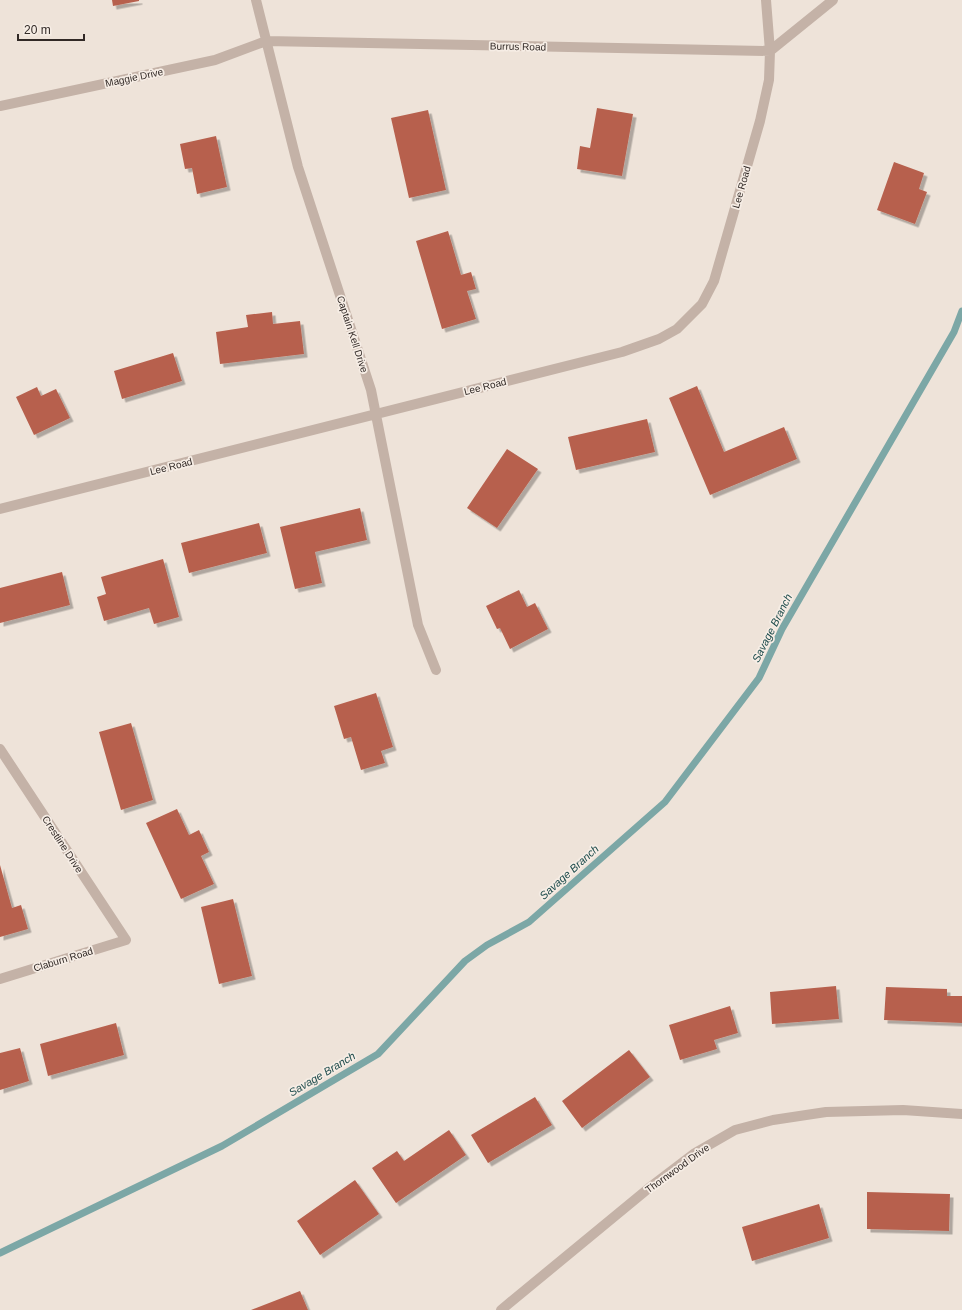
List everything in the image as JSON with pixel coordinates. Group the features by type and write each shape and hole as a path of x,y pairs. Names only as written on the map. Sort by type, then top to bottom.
{"street":[{"name":"Captain Kell Drive","path":"256,0 298,167 371,390 418,625 436,670"},
{"name":"Lee Road","path":"0,509 622,352 659,340 677,328 702,304 714,281 760,121 769,80 770,51 766,0"},
{"path":"770,51 833,0"},
{"name":"Burrus Road","path":"266,41 770,51"},
{"name":"Maggie Drive","path":"0,106 215,60 266,41"},
{"name":"Crestline Drive","path":"0,749 126,940"},
{"name":"Claburn Road","path":"0,979 126,940"},
{"name":"Thornwood Drive","path":"501,1310 649,1188 695,1153 734,1130 773,1120 826,1112 903,1110 962,1114"}],"building":[{"path":"112,0 139,0 139,1 113,6"},
{"path":"597,108 633,114 622,176 577,169 580,146 590,148"},
{"path":"428,110 446,190 409,198 391,118"},
{"path":"216,136 227,187 197,194 192,168 185,169 180,144"},
{"path":"894,162 924,173 919,189 927,192 915,224 877,210"},
{"path":"448,231 461,275 471,272 476,289 467,291 476,319 442,329 416,241"},
{"path":"272,312 273,324 300,321 304,354 220,364 216,332 248,327 246,315"},
{"path":"173,353 182,381 122,399 114,371"},
{"path":"697,386 724,452 784,427 797,459 710,495 669,398"},
{"path":"37,387 41,396 56,389 70,418 34,435 16,397"},
{"path":"647,419 655,452 576,470 568,437"},
{"path":"507,449 538,469 497,528 467,508"},
{"path":"360,508 367,540 315,552 322,583 295,589 280,527"},
{"path":"259,523 267,553 189,573 181,543"},
{"path":"163,559 179,617 154,624 149,608 104,621 97,597 106,594 101,577"},
{"path":"62,572 70,605 0,623 0,588"},
{"path":"519,590 527,607 535,603 548,629 510,649 500,628 497,629 486,606"},
{"path":"376,693 393,747 381,751 385,763 361,770 351,737 344,739 334,706"},
{"path":"131,723 153,800 121,810 99,732"},
{"path":"177,809 189,835 199,830 209,852 201,856 214,884 181,899 146,823"},
{"path":"0,865 12,908 21,905 28,929 0,937"},
{"path":"233,899 252,976 219,984 201,907"},
{"path":"836,986 839,1019 772,1024 770,992"},
{"path":"886,987 947,989 947,996 962,996 962,1023 884,1020"},
{"path":"730,1006 738,1033 714,1040 717,1049 680,1060 669,1025"},
{"path":"116,1023 124,1055 48,1076 40,1044"},
{"path":"20,1048 29,1081 0,1090 0,1053"},
{"path":"629,1050 650,1077 582,1128 562,1101"},
{"path":"535,1097 552,1125 488,1163 471,1135"},
{"path":"449,1130 466,1155 396,1203 372,1168 397,1151 404,1161"},
{"path":"355,1180 379,1214 320,1255 297,1221"},
{"path":"867,1192 950,1194 949,1231 867,1229"},
{"path":"819,1204 829,1238 752,1261 742,1227"},
{"path":"300,1291 308,1310 251,1310"}],"waterway":[{"name":"Savage Branch","path":"0,1253 222,1146 378,1054 465,961 487,945 529,922 665,802 759,678 782,629 954,332 962,311"}]}
